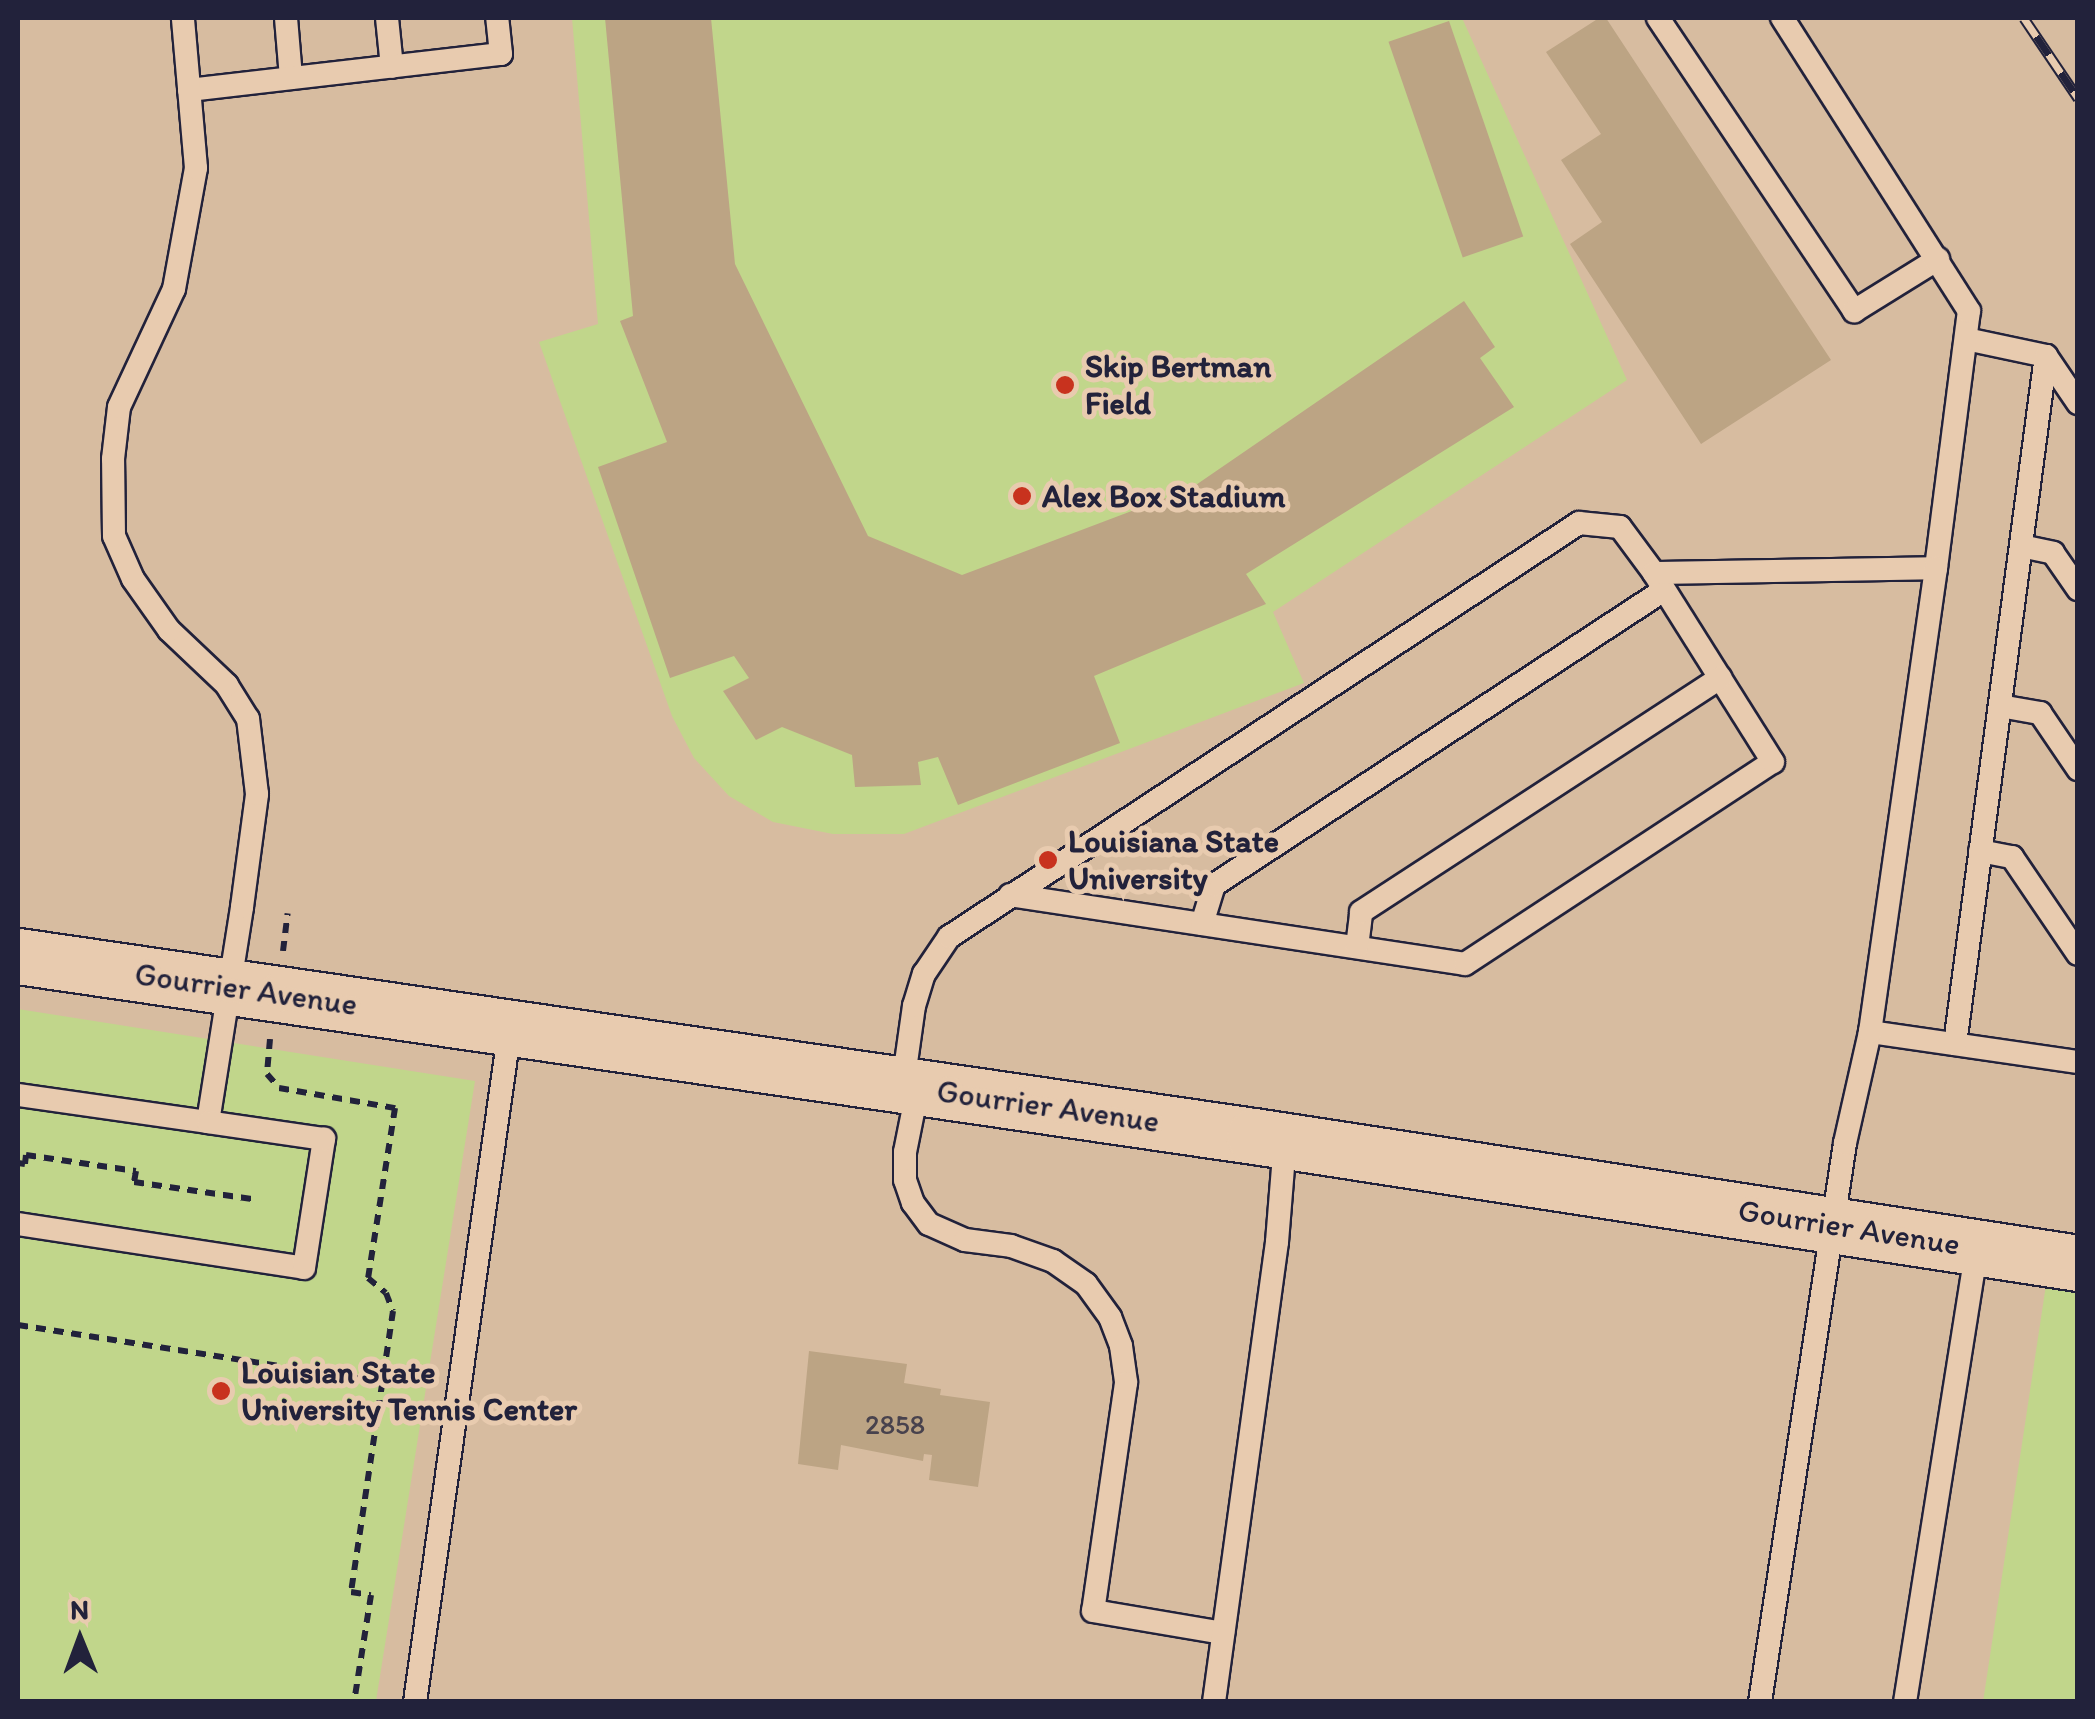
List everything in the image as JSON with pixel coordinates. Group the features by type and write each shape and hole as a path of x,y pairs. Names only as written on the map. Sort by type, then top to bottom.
{"main road":[{"name":"Gourrier Avenue","path":"18,956 910,1085 2078,1263"}],"lane":[{"path":"183,18 196,168 182,262 119,407 113,459 114,536 133,579 169,630 227,685 248,719 257,794 208,1122"},
{"path":"286,18 290,78"},
{"path":"387,18 392,67"},
{"path":"189,90 501,54 497,18"},
{"path":"1658,18 1854,311 1938,259"},
{"path":"1760,1702 1833,1223 1870,1032 1969,311 1782,18"},
{"path":"1966,338 2046,356 2078,403"},
{"path":"1955,1044 2046,356"},
{"path":"1010,895 1464,964 1773,762 1620,526 1578,523 1010,895 949,938 924,974 914,1006 905,1152 905,1180 913,1203 929,1224 965,1240 1011,1246 1053,1261 1086,1284 1110,1317 1122,1346 1126,1383 1093,1612 1223,1633"},
{"path":"2021,546 2053,553 2078,589"},
{"path":"1202,924 1214,885 1659,582 1936,568"},
{"path":"1356,947 1361,912 1720,678"},
{"path":"2000,706 2040,713 2078,769"},
{"path":"1980,852 2012,857 2078,954"},
{"path":"415,1702 510,1028"},
{"path":"1870,1032 2078,1062"},
{"path":"18,1095 324,1139 304,1268 18,1224"},
{"path":"1214,1702 1277,1242 1285,1142"},
{"path":"1905,1702 1977,1248"}],"path":[{"path":"281,971 288,913"},
{"path":"18,1162 25,1164 26,1155 136,1171 134,1182 252,1199"},
{"path":"354,1702 371,1594 351,1592 393,1311 386,1292 368,1278"},
{"path":"18,1325 384,1382"}],"shaded area":[{"name":"Louisiana State University","path":"18,18 2077,18 2077,1701 18,1701"}],"green space":[{"name":"Alex Box Stadium","path":"572,18 1462,18 1627,380 1273,612 1304,683 904,834 833,834 773,822 729,796 694,758 672,716 539,342 598,324"},
{"name":"Louisian State University Tennis Center","path":"18,1009 475,1081 376,1701 18,1701"},
{"path":"2047,1278 2077,1283 2077,1701 1983,1702"}],"building":[{"path":"605,18 711,18 735,264 868,536 962,575 1190,489 1464,301 1495,347 1480,358 1514,407 1246,574 1266,604 1094,676 1120,743 958,805 938,757 918,762 921,785 855,787 852,755 782,727 756,740 723,691 749,678 734,656 670,678 598,467 667,442 620,321 633,316"},
{"path":"1599,18 1606,18 1831,360 1701,444 1570,244 1602,222 1561,160 1601,134 1546,52"},
{"path":"1449,21 1523,237 1463,257 1388,42"},
{"path":"809,1351 907,1364 904,1383 941,1389 940,1395 990,1402 978,1487 929,1480 932,1455 924,1454 923,1461 841,1445 838,1470 798,1464"}],"railway":[{"path":"2024,18 2078,98"}],"place":[{"name":"Skip Bertman Field","path":"1065,385"},
{"name":"Alex Box Stadium","path":"1022,496"},
{"name":"Louisiana State University","path":"1048,860"},
{"name":"Louisian State University Tennis Center","path":"221,1391"}]}
